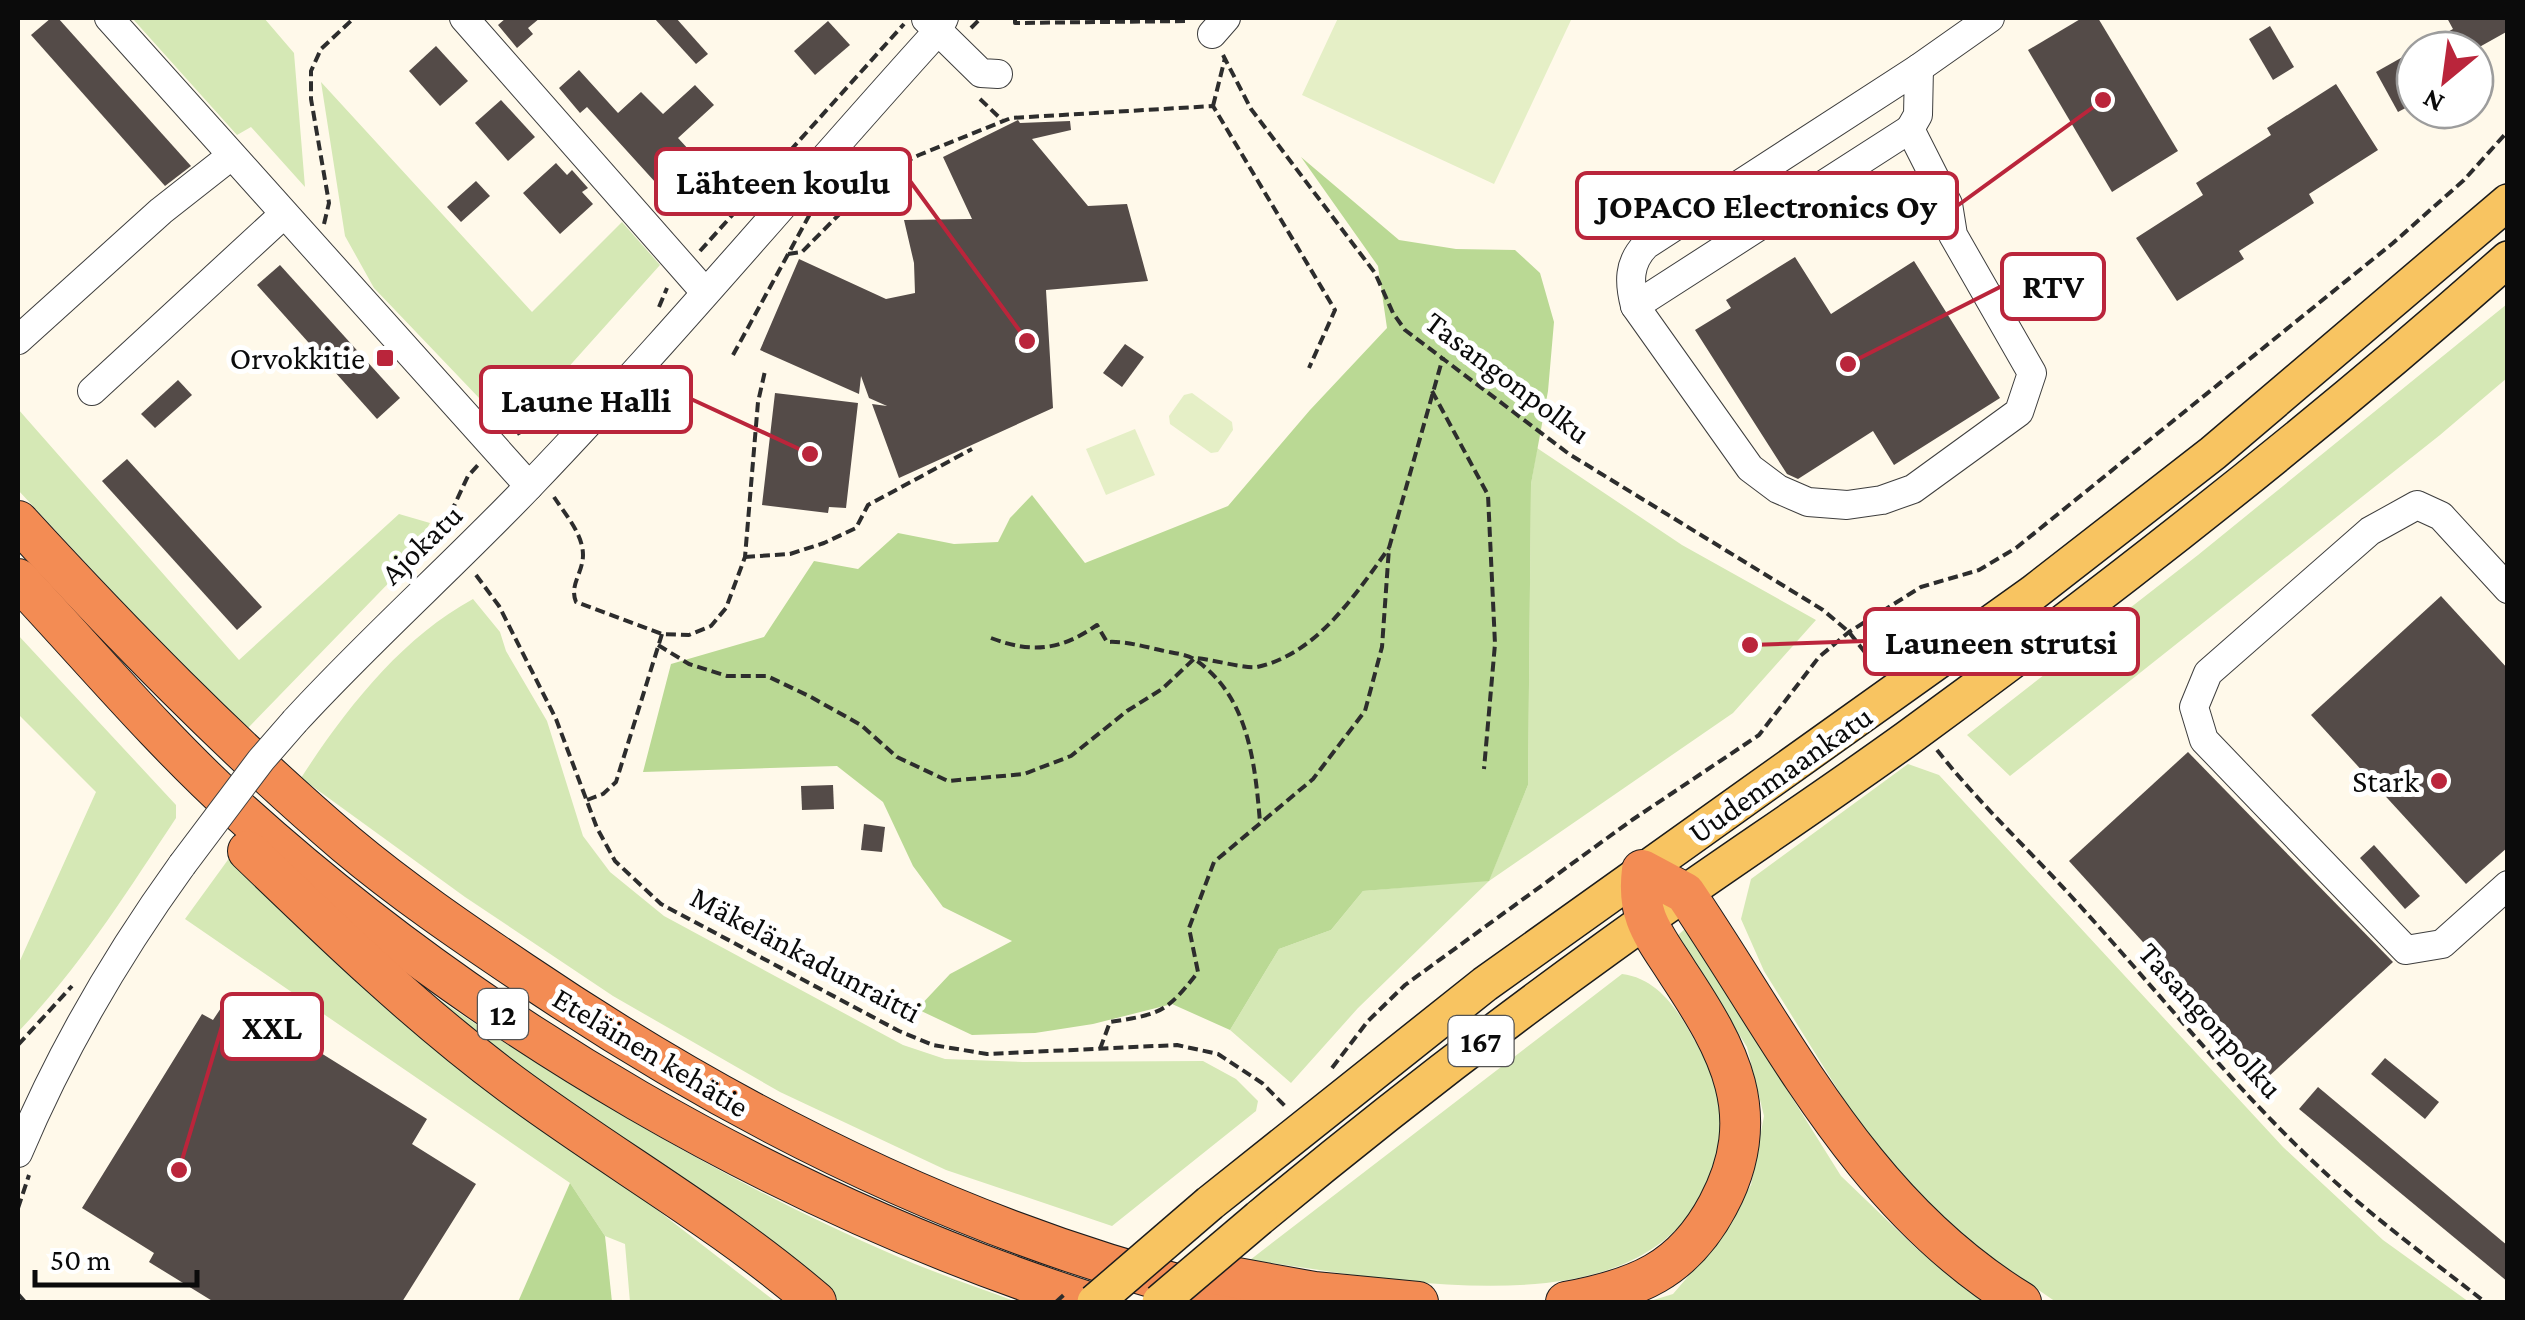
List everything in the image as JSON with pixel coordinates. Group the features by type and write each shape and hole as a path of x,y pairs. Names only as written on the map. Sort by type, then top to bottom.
{"highway":[{"name":"Eteläinen kehätie","path":"18,521 194,707 347,844 422,904 640,1050 858,1166 1030,1237 1188,1289 1248,1302"},
{"name":"Eteläinen kehätie","path":"18,579 235,807 374,922 495,1009 633,1096 812,1194 1028,1283 1092,1302"},
{"path":"18,596 193,799 414,1007 538,1104 732,1234 816,1302"},
{"path":"1566,1302 1616,1293 1664,1271 1704,1232 1729,1184 1741,1132 1736,1079 1713,1026 1644,921 1638,897 1642,870 1685,893 1851,1148 1895,1199 1951,1250 2021,1302"},
{"path":"858,1166 1090,1243 1215,1274 1314,1292 1418,1302"}],"main road":[{"name":"Uudenmaankatu","path":"1092,1302 1485,984 1846,730 2033,593 2214,453 2508,202"},
{"name":"Uudenmaankatu","path":"1160,1302 1258,1218 1482,1040 1644,921 1903,741 2150,557 2352,394 2508,259"}],"street":[{"path":"109,18 283,215 542,492"},
{"path":"464,18 706,292"},
{"path":"1910,129 1948,204 1953,235 2032,373 2019,412 1913,489 1882,500 1847,505 1808,502 1778,489 1750,468 1635,306 1630,285 1637,254 1990,18"},
{"name":"Ajokatu","path":"18,1153 65,1050 120,955 252,771 378,634 542,492 936,22 956,26 969,20"},
{"path":"936,22 980,73 998,74"},
{"path":"1635,306 1910,129 1918,115 1918,68"},
{"path":"18,340 161,212 232,156"},
{"path":"92,391 283,215"},
{"path":"2508,589 2441,516 2416,505 2370,530 2208,673 2194,707 2204,740 2406,950 2442,944 2508,884"}],"path":[{"path":"323,226 328,203 311,99 311,71 321,49 354,18"},
{"path":"1015,18 1015,23 1211,30 1213,106 1335,310 1309,368"},
{"name":"Tasangonpolku","path":"1211,30 1251,109 1375,273 1405,330 1568,454 1798,594 1850,632 1888,680"},
{"path":"788,254 802,252 876,177 1011,118 1213,106"},
{"path":"1328,1074 1368,1021 1405,986 1616,831 1758,735 1819,657 1850,632 1922,587 1979,570 2016,548 2393,243 2464,180 2508,132"},
{"path":"733,355 813,209"},
{"path":"1100,1050 1110,1022 1151,1016 1172,1004 1198,972 1189,928 1214,862 1313,779 1366,711 1382,647 1388,548 1443,356"},
{"path":"542,492 581,541 584,556 572,591 576,602 662,634 689,635 711,626 726,608 745,557 758,402 765,371"},
{"path":"1432,391 1488,495 1495,644 1484,769"},
{"path":"745,557 790,554 856,528 868,505 972,449"},
{"path":"991,638 1013,646 1054,647 1076,640 1097,625 1107,642 1122,641 1254,668 1300,649 1347,606 1388,548"},
{"name":"Mäkelänkadunraitti","path":"476,576 498,606 556,719 586,801 615,861 660,904 899,1030 957,1051 1029,1054 1177,1046 1218,1054 1262,1083 1290,1110"},
{"path":"586,801 603,794 616,782 662,634"},
{"path":"658,645 688,664 727,676 767,676 861,726 897,757 948,781 1024,774 1072,756 1127,711 1162,690 1195,658"},
{"path":"1195,658 1239,710 1256,764 1260,824"},
{"name":"Tasangonpolku","path":"1931,742 1970,791 2071,896 2266,1114 2335,1181 2485,1302"},
{"path":"18,1294 23,1302"}],"green space":[{"path":"132,18 264,18 294,53 305,187 251,127 237,135"},
{"path":"1338,18 1572,18 1494,184 1302,95"},
{"path":"321,82 532,312 622,222 660,265 530,410 502,422 374,288 345,236"},
{"path":"1301,157 1399,240 1456,249 1515,250 1540,273 1554,322 1548,391 1531,484 1528,785 1489,881 1363,891 1331,930 1279,949 1230,1030 1172,1004 1093,1024 1035,1033 972,1035 917,1009 950,974 1012,941 943,907 913,866 883,802 837,766 643,772 671,664 764,637 814,561 858,569 898,533 954,544 998,542 1010,518 1032,495 1085,563 1228,506 1387,328 1378,266"},
{"path":"2507,304 2507,378 2440,435 2010,776 1967,735 2198,555"},
{"path":"1192,393 1232,422 1233,430 1218,452 1211,453 1170,424 1169,416 1184,395"},
{"path":"18,409 239,660 399,514 430,523 408,563 248,728 175,659 18,490"},
{"path":"1135,429 1155,475 1106,495 1086,449"},
{"path":"1537,448 1682,545 1816,620 1733,713 1489,881 1358,1008 1291,1083 1230,1030 1279,949 1331,930 1363,891 1489,880 1528,785 1531,484"},
{"path":"473,599 500,632 506,651 547,721 583,836 610,872 664,916 903,1045 945,1059 1203,1061 1236,1079 1258,1101 1256,1111 1112,1226 946,1170 780,1092 613,996 465,897 301,778 376,678 422,634"},
{"path":"18,635 176,805 176,818 82,955 18,1032 18,965 96,792 18,714"},
{"path":"1908,764 1939,775 2283,1147 2383,1240 2469,1302 2056,1302 1972,1244 1884,1164 1764,971 1741,919 1751,879"},
{"path":"230,857 395,1016 492,1095 612,1175 776,1302 630,1302 625,1244 605,1236 570,1183 185,919"},
{"path":"1686,928 1841,1176 1917,1249 1986,1302 1647,1302 1673,1294 1710,1251 1751,1185 1764,1116 1747,1047 1677,936"},
{"path":"1622,974 1645,981 1672,1005 1714,1077 1721,1106 1717,1162 1707,1187 1693,1211 1652,1249 1626,1263 1585,1276 1539,1284 1491,1286 1390,1279 1250,1260"},
{"path":"404,976 643,1128 768,1196 896,1256 1017,1302 839,1302 810,1276 521,1080"},
{"path":"570,1183 605,1236 612,1302 518,1302"}],"building":[{"path":"51,18 58,18 191,166 165,186 31,35"},
{"path":"506,18 540,18 528,28 533,34 517,48 498,25"},
{"path":"654,18 676,18 708,54 696,64"},
{"path":"2082,18 2098,18 2178,151 2112,192 2028,50"},
{"path":"2447,18 2508,18 2508,31 2495,38 2495,30 2453,29"},
{"path":"828,21 850,45 815,75 794,51"},
{"path":"2270,26 2294,67 2273,80 2249,39"},
{"path":"436,46 468,81 440,106 409,71"},
{"path":"2395,61 2395,107 2376,72"},
{"path":"579,70 618,113 641,92 663,114 695,85 714,105 678,138 690,151 656,183 587,107 580,113 559,88"},
{"path":"2336,84 2378,150 2309,194 2314,203 2239,251 2244,259 2177,301 2136,238 2203,195 2196,183 2271,135 2267,128"},
{"path":"501,100 535,137 508,161 475,123"},
{"path":"1018,120 1070,121 1071,130 1032,139 1088,206 1127,204 1148,281 1046,290 1053,408 899,478 872,404 887,406 869,398 861,376 859,394 760,350 799,259 886,299 915,293 914,263 904,220 972,219 943,157"},
{"path":"556,163 567,175 572,170 588,188 582,192 593,204 560,234 523,193"},
{"path":"476,181 490,196 461,222 447,207"},
{"path":"1795,257 1831,314 1914,261 2000,398 1894,465 1873,431 1798,479 1787,474 1695,330 1731,308 1726,300"},
{"path":"280,265 400,398 377,419 257,285"},
{"path":"1125,344 1144,357 1122,387 1103,373"},
{"path":"178,380 192,395 155,428 141,414"},
{"path":"775,393 858,403 846,508 829,507 828,513 762,505"},
{"path":"127,459 262,607 237,630 102,481"},
{"name":"Stark","path":"2441,596 2508,669 2508,847 2466,884 2311,715"},
{"path":"2188,752 2393,962 2267,1078 2069,861"},
{"path":"833,785 834,809 802,810 801,786"},
{"path":"864,824 885,827 882,852 861,850"},
{"path":"2374,845 2420,896 2405,909 2360,858"},
{"path":"223,1005 265,1031 271,1022 427,1119 412,1144 476,1184 402,1302 214,1302 149,1262 154,1253 82,1208 202,1014 213,1020"},
{"path":"2385,1058 2439,1102 2425,1119 2371,1074"},
{"path":"2318,1087 2508,1246 2508,1282 2299,1109"}],"place":[{"name":"JOPACO Electronics Oy","path":"2103,100"},
{"name":"Lähteen koulu","path":"1027,341"},
{"name":"Orvokkitie","path":"385,358"},
{"name":"RTV","path":"1848,364"},
{"name":"Laune Halli","path":"810,454"},
{"name":"Launeen strutsi","path":"1750,645"},
{"name":"Stark","path":"2439,781"},
{"name":"XXL","path":"179,1170"}]}
